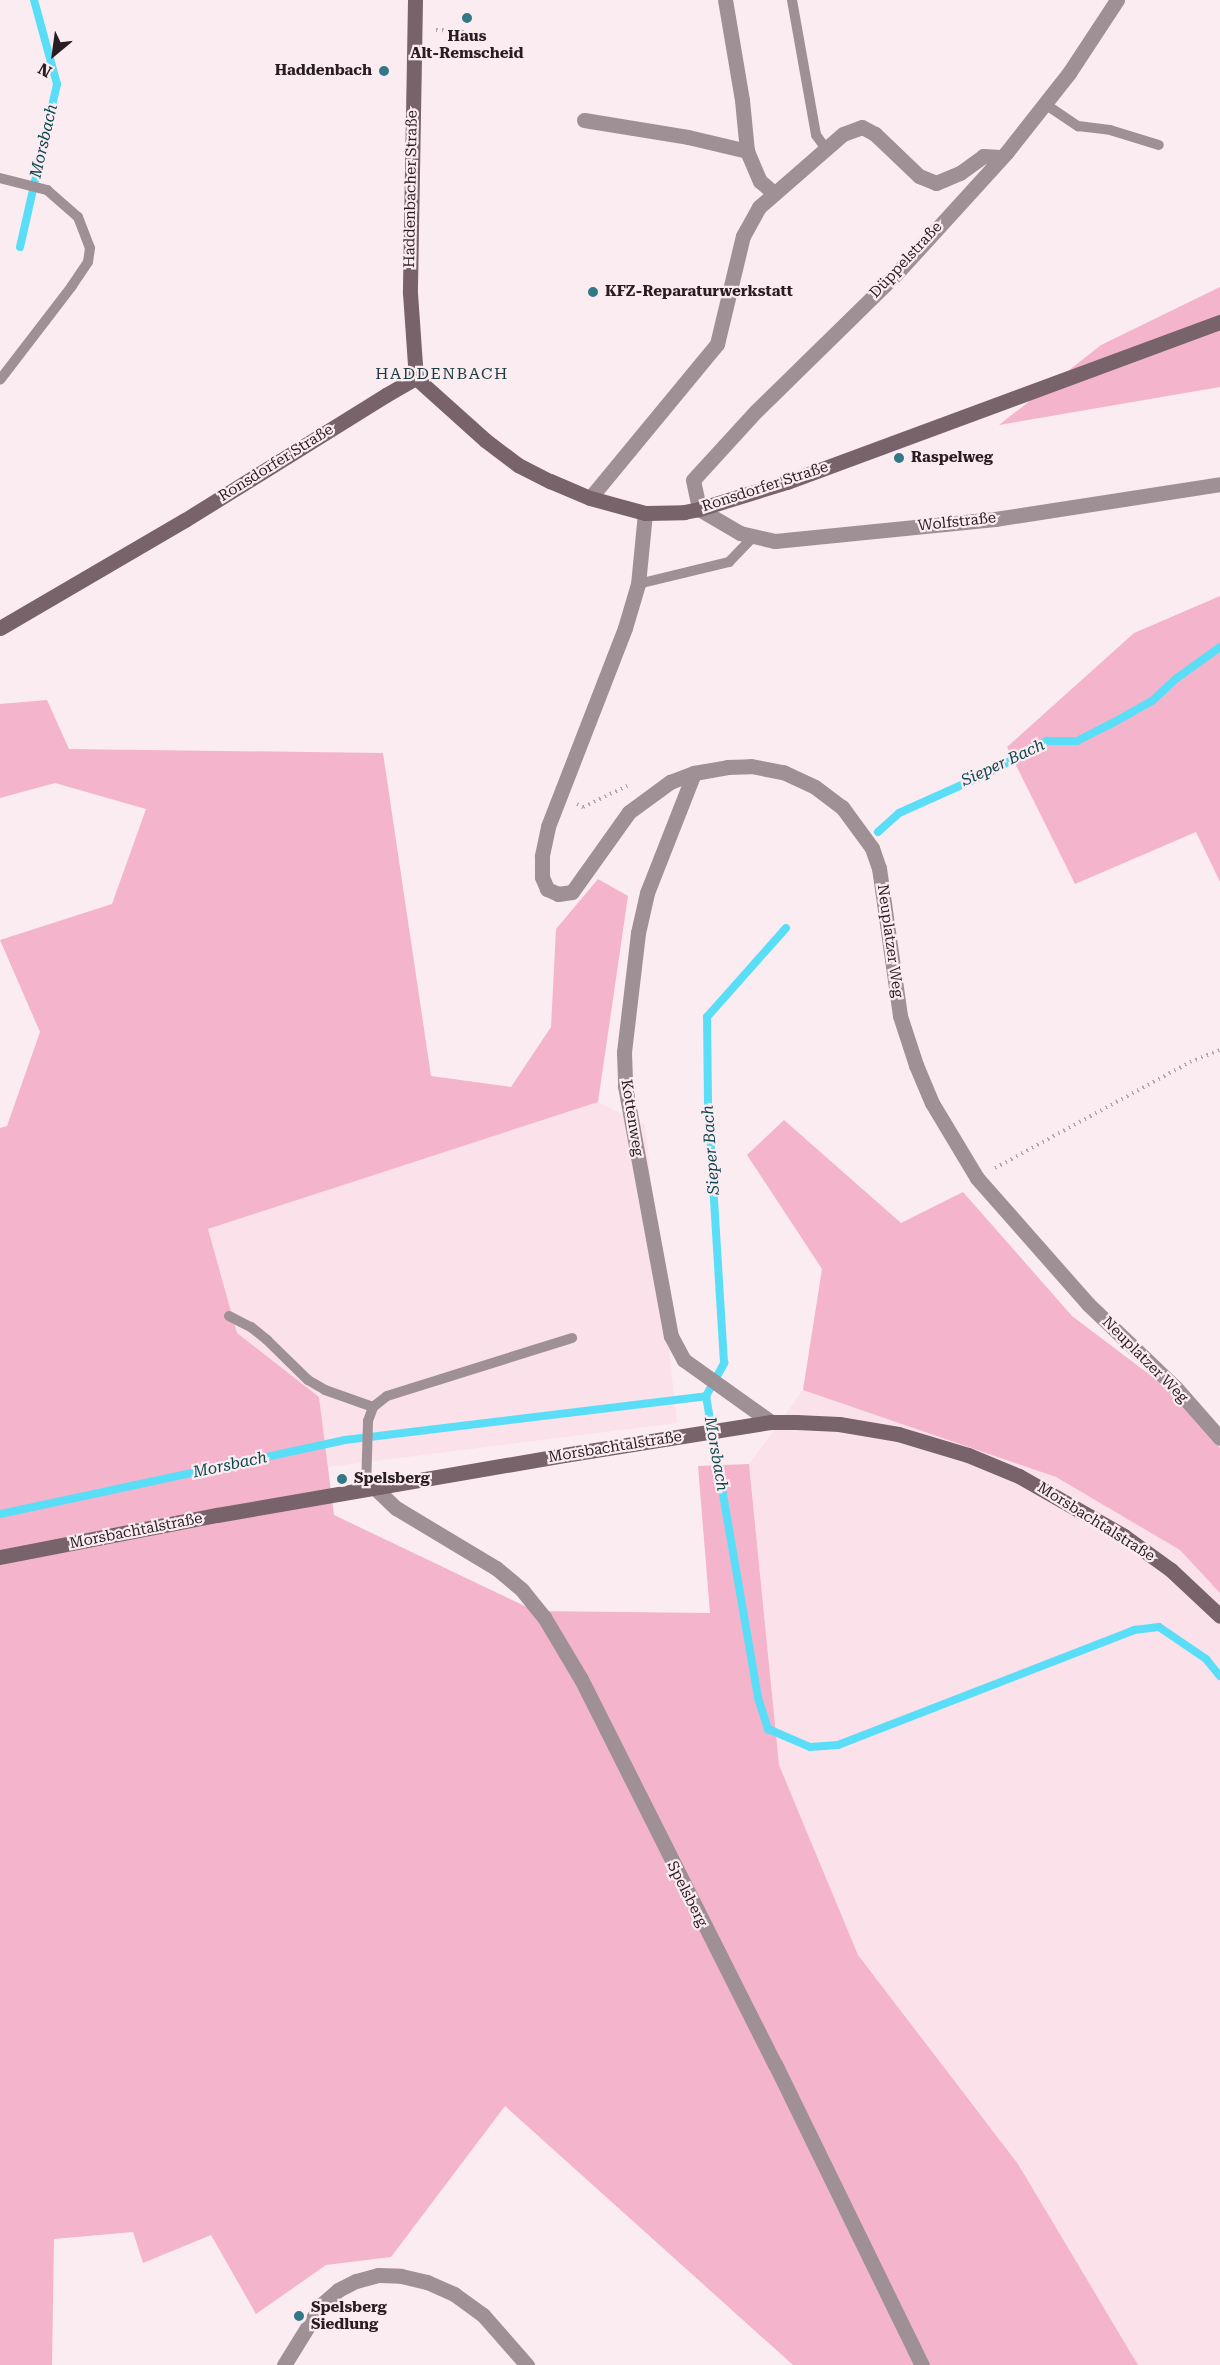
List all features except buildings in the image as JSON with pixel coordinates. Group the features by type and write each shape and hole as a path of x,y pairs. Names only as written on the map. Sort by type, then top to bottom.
{"main road":[{"name":"Haddenbacher Straße","path":"416,0 410,292 416,378"},
{"name":"Ronsdorfer Straße","path":"0,628 185,520 386,394 416,378 485,440 518,465 590,498 645,513 699,509 798,478 1220,322"},
{"name":"Morsbachtalstraße","path":"0,1557 370,1488 688,1435 771,1422 839,1424 898,1434 968,1455 1019,1476 1073,1505 1133,1543 1171,1570 1220,1616"}],"street":[{"path":"725,0 742,100 747,150 760,181 774,193"},
{"name":"Düppelstraße","path":"699,509 693,480 756,411 896,274 1000,157 1069,73 1117,0"},
{"path":"584,120 688,137 747,150"},
{"path":"590,498 717,344 743,236 759,207 843,134 862,127 875,134 919,176 936,183 960,173 983,156 1000,157"},
{"name":"Wolfstraße","path":"699,509 730,528 753,537 775,541 995,519 1220,484"},
{"name":"Neuplatzer Weg","path":"645,513 638,584 625,628 559,797 542,856 547,889 558,894 572,892 629,812 670,782 694,773 727,767 751,766 783,772 815,787 842,807 859,827 872,848 879,868 900,1016 916,1065 932,1103 977,1179 1088,1304 1175,1387 1220,1438"},
{"name":"Kottenweg","path":"694,773 647,893 638,933 624,1052 625,1086 671,1336 684,1360 771,1422"},
{"name":"Spelsberg","path":"370,1488 396,1508 496,1568 522,1590 544,1617 581,1679 775,2064 922,2365"},
{"path":"284,2365 321,2305 338,2290 378,2275 401,2276 427,2282 454,2294 483,2315 527,2365"}],"lane":[{"path":"792,0 813,125 816,135 826,149"},
{"path":"1045,104 1078,126 1110,130 1159,145"},
{"path":"0,178 47,190 78,217 90,248 88,262 0,380"},
{"path":"638,584 729,562 753,537"},
{"path":"229,1316 251,1327 309,1380 325,1390 373,1407"},
{"path":"370,1488 367,1457 368,1421 373,1407 387,1396 572,1338"}],"path":[{"path":"436,30 462,31 462,28"},
{"path":"559,797 583,807 632,783"},
{"path":"977,1179 1190,1062 1220,1050"}],"shaded area":[{"path":"1220,287 1220,387 999,425 1101,345"},
{"path":"1220,596 1220,882 1196,832 1075,884 1007,747 1134,633"},
{"path":"47,700 69,749 383,753 431,1076 511,1087 551,1027 556,929 598,879 628,896 598,1102 208,1229 237,1333 319,1397 334,1515 535,1611 710,1613 698,1466 749,1464 779,1765 858,1955 1018,2164 1138,2365 793,2365 505,2106 391,2257 326,2265 256,2314 211,2235 143,2263 133,2232 54,2239 52,2365 0,2365 0,1128 7,1126 40,1032 0,940 112,904 146,809 55,783 0,798 0,704"},
{"path":"598,1102 645,1125 677,1423 328,1467 319,1397 237,1333 208,1229"},
{"path":"784,1120 901,1223 963,1192 1072,1316 1166,1387 1220,1448 1220,1593 1180,1550 1056,1477 803,1390 822,1269 747,1155"},
{"path":"803,1390 1056,1477 1180,1550 1220,1593 1220,2365 1138,2365 1018,2164 858,1955 779,1765 749,1464"}],"waterway":[{"name":"Morsbach","path":"20,247 57,84 34,0"},
{"name":"Sieper Bach","path":"878,832 899,813 984,775 1047,741 1077,741 1109,725 1152,701 1177,678 1220,647"},
{"name":"Sieper Bach","path":"706,1396 724,1363 708,1099 707,1017 786,928"},
{"name":"Morsbach","path":"0,1514 345,1440 706,1396 758,1698 768,1729 810,1747 838,1745 1134,1630 1159,1627 1206,1659 1220,1676"}],"place":[{"name":"Haus Alt-Remscheid","path":"467,18"},
{"name":"Haddenbach","path":"384,71"},
{"name":"KFZ-Reparaturwerkstatt","path":"593,292"},
{"name":"Raspelweg","path":"899,458"},
{"name":"Spelsberg","path":"342,1479"},
{"name":"Spelsberg Siedlung","path":"299,2316"}],"district":[{"name":"HADDENBACH","path":"442,374"}]}
